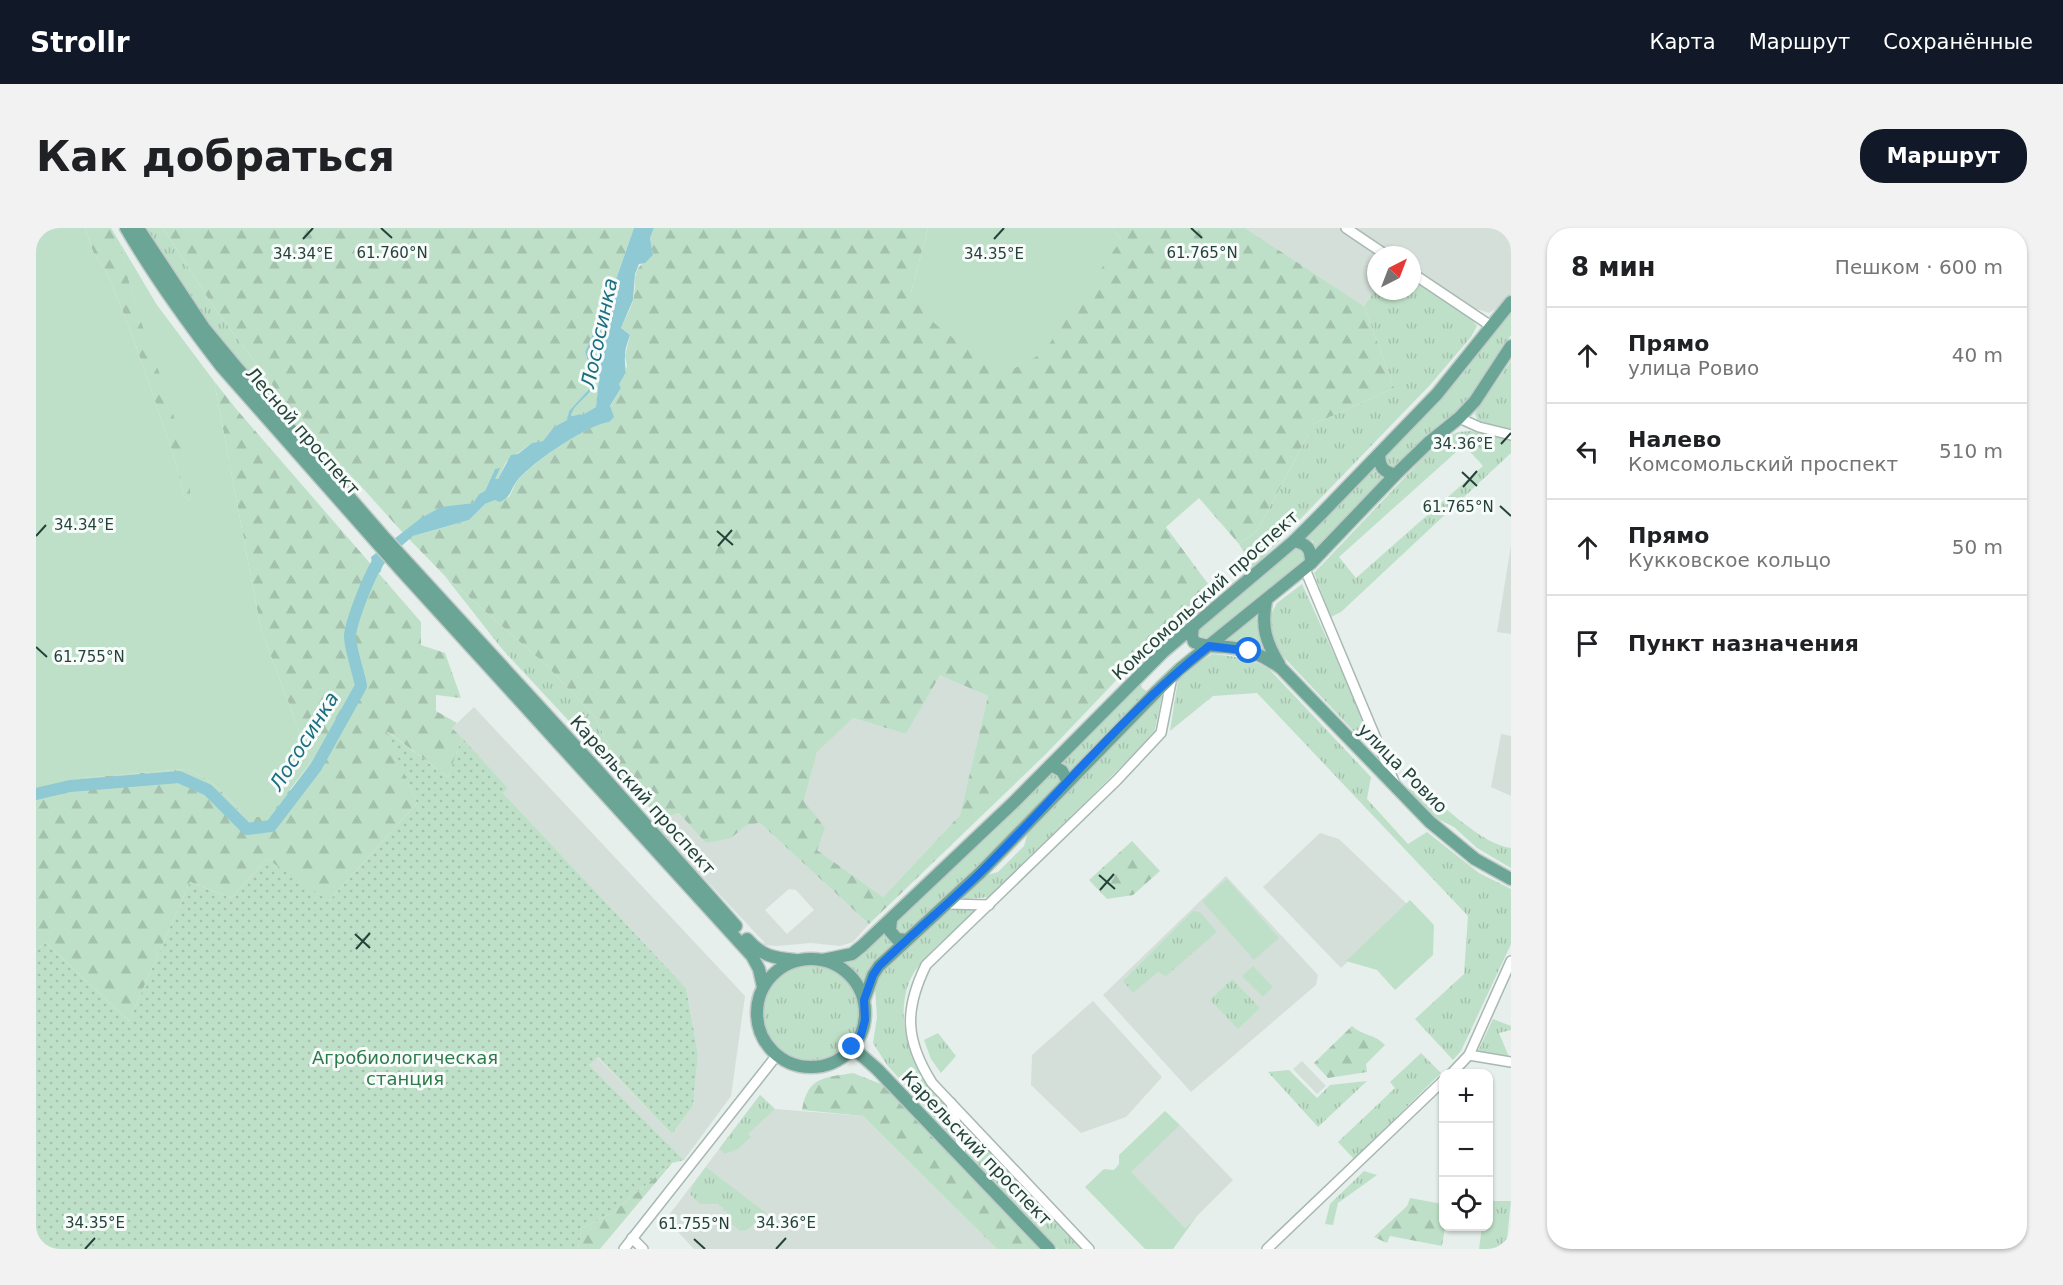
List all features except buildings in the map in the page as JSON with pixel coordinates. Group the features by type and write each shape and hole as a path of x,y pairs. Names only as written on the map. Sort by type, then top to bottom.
{"main road":[{"name":"Лесной проспект","path":"126,228 197,335 271,424 326,478"},
{"name":"Лесной проспект","path":"138,228 204,328 326,478 472,640"},
{"name":"Комсомольский проспект","path":"823,960 852,954 891,920 1143,672 1293,541 1437,394 1511,302"},
{"path":"864,1000 873,975 879,966 980,873 1172,676 1308,566 1395,475 1428,443 1459,418 1475,401 1511,346"},
{"path":"1379,455 1383,471 1395,475"},
{"path":"1293,541 1307,545 1311,551 1308,566"},
{"name":"улица Ровио","path":"1266,601 1263,617 1268,645 1281,668"},
{"path":"1193,626 1194,642 1209,646"},
{"name":"Карельский проспект","path":"472,640 758,950 777,958 795,960"},
{"name":"улица Ровио","path":"1209,646 1249,651 1262,655 1281,668 1398,792 1452,842 1475,859 1511,879"},
{"path":"1143,672 1143,681 1157,691"},
{"path":"1051,765 1062,771 1068,782"},
{"name":"Карельский проспект","path":"597,776 752,956 759,969 763,987"},
{"path":"891,920 890,931 897,939 907,940"},
{"path":"795,960 823,960 838,966 859,988 864,1000 865,1020 861,1035 841,1058 826,1065 805,1067 794,1065 777,1055 765,1042 757,1024 757,1001 763,987 779,969 795,960"},
{"name":"Карельский проспект","path":"852,1047 877,1069 1049,1249"}],"street":[{"path":"1346,228 1373,246"},
{"path":"1421,279 1491,326"},
{"path":"1459,418 1479,427 1511,435"},
{"path":"1308,566 1398,792"},
{"path":"1089,1249 932,1083 918,1057 910,1026 912,997 926,965 1117,780 1161,734 1172,676"},
{"path":"946,904 989,905"},
{"path":"1455,1069 1469,1055 1511,961"},
{"path":"624,1249 777,1055"},
{"path":"1469,1055 1511,1062"},
{"path":"1266,1249 1439,1084"},
{"path":"951,1102 962,1147 958,1153"},
{"path":"632,1238 643,1249"}],"shaded area":[{"path":"1245,228 1511,228 1511,294 1502,305 1489,313 1477,309 1471,318 1421,285 1421,246 1367,246 1368,300 1364,306"},
{"path":"1511,545 1511,634 1497,632"},
{"path":"940,674 988,696 960,815 883,897 817,850 804,802 817,751 853,718 906,734"},
{"path":"474,707 745,996 731,1096 684,1160 589,1065 597,1057 672,1134 693,1106 698,1054 686,988 503,793 508,788 452,728"},
{"path":"1501,734 1511,736 1511,796 1491,787"},
{"path":"679,813 731,838 747,825 760,823 869,924 853,942 840,946 811,943 764,945 764,942 654,825 663,818","holes":["789,889 796,890 814,910 787,934 765,910"]},
{"path":"1320,833 1339,839 1408,905 1341,968 1263,887"},
{"path":"1226,876 1318,975 1316,985 1191,1092 1103,995"},
{"path":"1093,1001 1162,1077 1126,1117 1081,1133 1031,1085 1032,1055"},
{"path":"1302,1061 1326,1086 1317,1094 1293,1069"},
{"path":"760,1095 775,1109 863,1116 997,1249 694,1249 666,1219"},
{"path":"1180,1125 1233,1180 1185,1228 1130,1172"}],"green space":[{"path":"36,228 85,228 93,252 107,273 131,332 172,450 184,496 189,500 191,497 182,446 133,297 120,243 157,305 214,381 261,630 311,762 269,817 255,817 240,810 217,787 187,769 82,778 36,789"},
{"path":"85,228 111,228 120,243 133,297 177,420 189,470 191,497 189,500 184,496 172,450 131,332 107,273 93,252"},
{"path":"144,228 163,228 213,306 282,398 360,485 275,405 209,326"},
{"path":"163,228 634,228 613,288 585,352 594,379 591,387 569,411 567,420 554,427 543,441 532,443 506,462 498,479 494,479 495,469 485,491 479,494 473,503 435,511 420,519 403,533 282,398 213,306"},
{"path":"654,228 928,228 911,293 1121,240 1113,228 1245,228 1364,306 1394,388 1314,424 1257,531 1239,544 1199,498 1166,527 1217,596 1127,669 1046,754 869,924 760,823 747,825 731,838 706,843 679,813 663,818 617,763 595,717 546,665 444,575 409,539 469,520 485,504 509,497 515,484 525,472 547,455 587,430 609,422 610,407 621,388 619,384 627,366 625,356 630,335 621,328 633,301 637,271 653,255 650,238","holes":["940,675 988,696 960,815 883,897 817,850 825,828 804,801 817,752 853,718 906,734"]},
{"path":"928,228 1113,228 1121,240 1043,353 1013,369 981,360 934,323 911,293"},
{"path":"1421,285 1471,318 1477,326 1471,337 1430,385 1253,568 1239,544 1257,531 1314,424 1394,388 1364,306 1368,300 1421,300"},
{"path":"1511,311 1511,335 1462,407 1395,470 1386,467 1384,459 1463,374"},
{"path":"598,333 603,341 596,407 584,414 571,416 573,410 595,383 595,371 589,354"},
{"path":"1511,361 1511,429 1489,426 1478,421 1475,414"},
{"path":"214,381 421,622 421,645 445,653 461,698 436,695 436,711 457,723 452,728 462,738 448,777 388,732 417,803 328,902 267,859 231,898 190,882 129,1021 46,943 36,950 36,789 82,778 187,769 217,787 240,810 291,790 311,762 261,630"},
{"path":"1471,431 1511,439 1511,453 1341,612 1331,617 1314,573 1425,456 1447,437 1458,432","holes":["1464,445 1483,466 1356,578 1339,557"]},
{"path":"1376,466 1378,474 1387,477 1315,549 1313,541 1305,538"},
{"path":"1295,549 1302,549 1306,554 1304,560 1208,640 1200,636 1198,627"},
{"path":"444,575 546,665 595,717 617,763 663,818 661,820 502,649"},
{"path":"1302,584 1369,731 1363,741 1276,649 1269,618 1277,603"},
{"path":"1256,616 1264,651 1226,641"},
{"path":"1212,654 1241,658 1269,669 1371,777 1367,799 1408,844 1427,832 1479,873 1511,889 1511,944 1461,1051 1453,1060 1415,1019 1464,974 1468,916 1257,693 1213,696 1170,731 1178,680"},
{"path":"1140,681 1142,688 1148,692 981,863 877,958 868,970 862,985 853,972 840,962 855,958 867,949 1005,817"},
{"path":"1162,696 1154,734 990,897 963,899 987,875 998,872 1024,846 1028,833"},
{"name":"Агробиологическая станция","path":"386,731 448,777 462,738 508,788 503,793 686,988 698,1054 693,1106 672,1134 598,1057 589,1065 684,1160 672,1163 612,1213 582,1228 578,1249 36,1249 36,950 46,943 129,1021 190,882 231,898 267,859 329,901 417,803"},
{"path":"1416,782 1474,831 1500,845 1511,848 1511,868 1477,848 1454,827 1432,816 1407,791"},
{"path":"1132,841 1160,871 1133,895 1107,899 1089,880"},
{"path":"1227,879 1279,938 1254,960 1202,901"},
{"path":"1410,900 1434,925 1433,955 1395,990 1377,970 1346,961"},
{"path":"951,908 977,909 936,947 915,971 905,998 904,1012 912,1056 925,1081 950,1113 952,1137 887,1065 873,1043 877,1017 875,988 880,974"},
{"path":"1193,911 1200,912 1217,932 1166,976 1158,972 1133,993 1123,981"},
{"path":"810,964 829,968 845,978 855,994 859,1013 855,1032 845,1048 829,1058 810,1062 791,1058 775,1048 765,1032 761,1013 765,994 775,978 791,968"},
{"path":"1253,966 1273,987 1263,997 1242,976"},
{"path":"1232,979 1260,1008 1238,1029 1210,1000"},
{"path":"1493,1019 1511,1026 1511,1030 1499,1033 1509,1057 1478,1051"},
{"path":"1352,1026 1385,1045 1366,1064 1367,1072 1328,1078 1314,1063"},
{"path":"938,1033 956,1056 941,1073 931,1059 924,1040"},
{"path":"1421,1053 1439,1071 1439,1075 1354,1159 1338,1142 1395,1088 1390,1082"},
{"path":"1289,1070 1317,1098 1330,1085 1367,1081 1318,1127 1268,1072"},
{"path":"853,1073 886,1086 1042,1249 997,1249 863,1116 802,1110 808,1091 813,1085 826,1078"},
{"path":"760,1095 775,1109 748,1134 751,1137 738,1149 725,1154 719,1149"},
{"path":"1165,1111 1180,1125 1131,1172 1185,1228 1197,1216 1173,1249 1145,1249 1085,1187 1104,1169 1114,1170 1119,1164 1119,1155"},
{"path":"968,1126 1082,1249 1058,1249 970,1156 962,1128"},
{"path":"672,1163 600,1249 578,1249 582,1228 612,1213"},
{"path":"706,1167 766,1213 747,1230 740,1231 726,1219 731,1219 731,1215 723,1211 723,1207 719,1204 700,1204 690,1194 692,1186"},
{"path":"1364,1171 1377,1175 1338,1203 1333,1225 1325,1224 1330,1204"},
{"path":"1410,1198 1439,1203 1439,1231 1444,1231 1442,1246 1390,1236 1387,1243 1374,1237 1407,1206"},
{"path":"1493,1201 1511,1201 1506,1249 1479,1249 1481,1231 1493,1231"}],"water":[{"path":"634,228 654,228 650,238 653,255 645,263 639,264 635,274 633,300 621,328 630,335 625,353 625,372 619,384 621,388 610,406 614,417 609,422 574,437 546,455 524,473 509,495 500,502 495,500 485,504 469,520 413,536 384,561 380,573 372,564 371,557 421,518 441,507 473,503 479,494 485,491 495,469 500,468 495,479 498,479 511,455 518,454 532,443 543,441 554,427 567,420 569,411 591,387 594,379 585,352 613,288","holes":["598,333 603,341 596,407 584,414 571,416 576,406 595,383 595,371 589,354"]}],"waterway":[{"name":"Лососинка","path":"36,794 70,786 179,777 208,790 247,829 271,826 316,767 361,686 350,635 363,593 373,570 383,556"}],"route":[{"path":"852,1047 861,1035 866,1012 864,1000 873,975 879,966 980,873 1179,669 1209,646 1249,651"}]}
